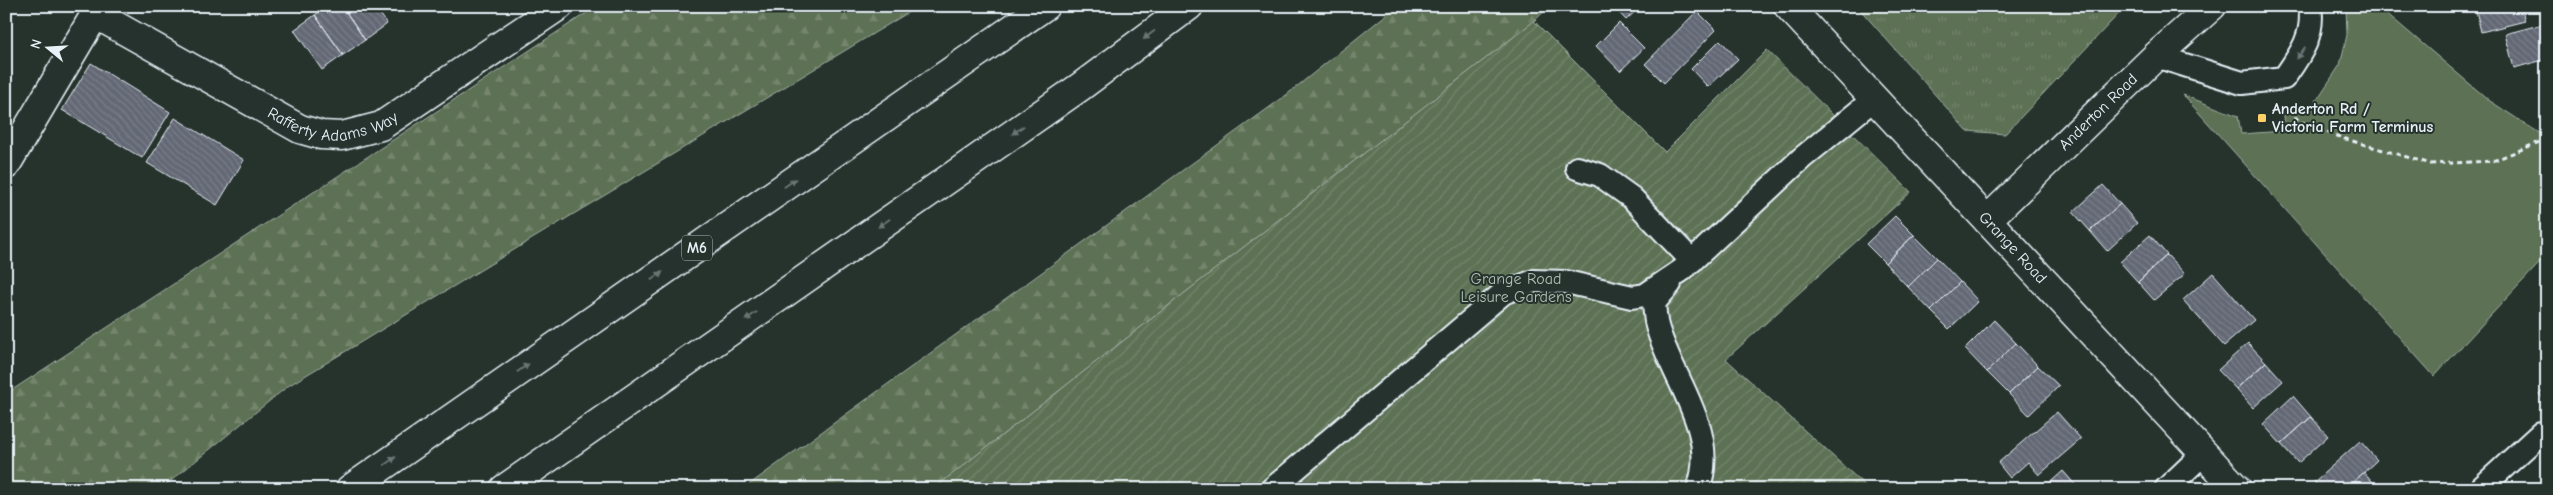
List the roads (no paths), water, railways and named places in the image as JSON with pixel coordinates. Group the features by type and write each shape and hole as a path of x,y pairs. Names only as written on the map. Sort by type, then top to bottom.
{"main road":[{"name":"Rafferty Adams Way","path":"6,165 98,10 300,129 321,135 342,136 381,126 559,6"},
{"name":"M6","path":"350,489 1045,6"},
{"path":"504,489 1080,87 1188,6"},
{"name":"Grange Road","path":"1788,6 2237,489"},
{"name":"Anderton Road","path":"1987,220 2156,56 2212,6"}],"lane":[{"path":"2156,56 2242,83 2284,78 2307,44 2312,14 2310,6"},
{"path":"1698,489 1702,479 1704,457 1696,415 1657,326 1654,303 1687,266 1802,158 1874,98"},
{"path":"1578,168 1600,175 1632,198 1687,266"},
{"path":"1272,489 1503,293 1534,281 1566,282 1632,297 1645,295 1687,266"},
{"path":"2480,489 2541,433"},
{"path":"2166,489 2204,453"}],"place":[{"name":"Anderton Rd / Victoria Farm Terminus","path":"2262,118"}],"park label":[{"name":"Grange Road Leisure Gardens","path":"1516,288"}]}
